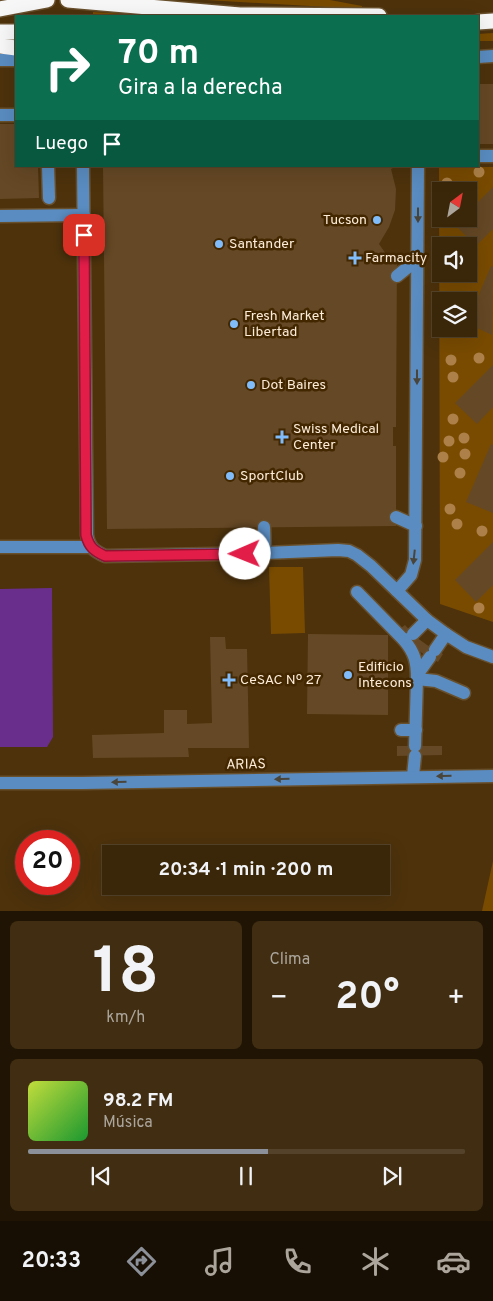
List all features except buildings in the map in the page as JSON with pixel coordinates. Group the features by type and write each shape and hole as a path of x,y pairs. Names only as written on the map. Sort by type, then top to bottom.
{"highway":[{"path":"0,9 47,0"},
{"path":"68,0 240,15"},
{"path":"479,20 493,20"},
{"path":"0,32 15,32"},
{"path":"0,46 15,48"}],"street":[{"path":"479,57 493,56"},
{"path":"0,60 15,60"},
{"path":"0,115 15,115"},
{"path":"479,156 493,156"},
{"path":"48,167 50,198"},
{"path":"83,167 86,535 91,547 105,556 348,551 358,555 427,620 446,634 466,647 493,657"},
{"path":"397,591 411,575 415,560 418,167"},
{"path":"0,216 84,215"},
{"path":"396,276 418,259"},
{"path":"396,517 416,526"},
{"path":"264,528 265,553"},
{"path":"0,547 91,547"},
{"path":"357,592 407,638 416,658 416,730 413,776"},
{"path":"407,638 427,620"},
{"path":"417,679 420,671 446,634"},
{"path":"417,679 436,681 464,693"},
{"path":"401,730 416,730"},
{"name":"ARIAS","path":"0,783 493,776"}],"shaded area":[{"path":"206,0 330,0 362,6 362,9"},
{"path":"93,12 142,15 93,15"},
{"path":"493,33 493,41 479,41 479,34"},
{"path":"439,167 493,167 493,622 440,604 439,337 477,337 477,292 439,292 439,282 477,282 477,237 439,237 439,228 478,228 478,182 439,182"},
{"path":"269,567 303,567 305,633 271,634"},
{"path":"52,588 53,737 47,747 0,747 0,589"},
{"path":"493,861 493,911 482,911"}],"place":[{"name":"Tucson","path":"377,220"},
{"name":"Santander","path":"219,244"},
{"name":"Farmacity","path":"355,258"},
{"name":"Fresh Market Libertad","path":"234,324"},
{"name":"Dot Baires","path":"251,385"},
{"name":"Swiss Medical Center","path":"282,437"},
{"name":"SportClub","path":"230,476"},
{"name":"Edificio Intecons","path":"348,675"},
{"name":"CeSAC Nº 27","path":"229,680"}],"route":[{"path":"84,235 86,535 91,547 105,556 245,554"}]}
